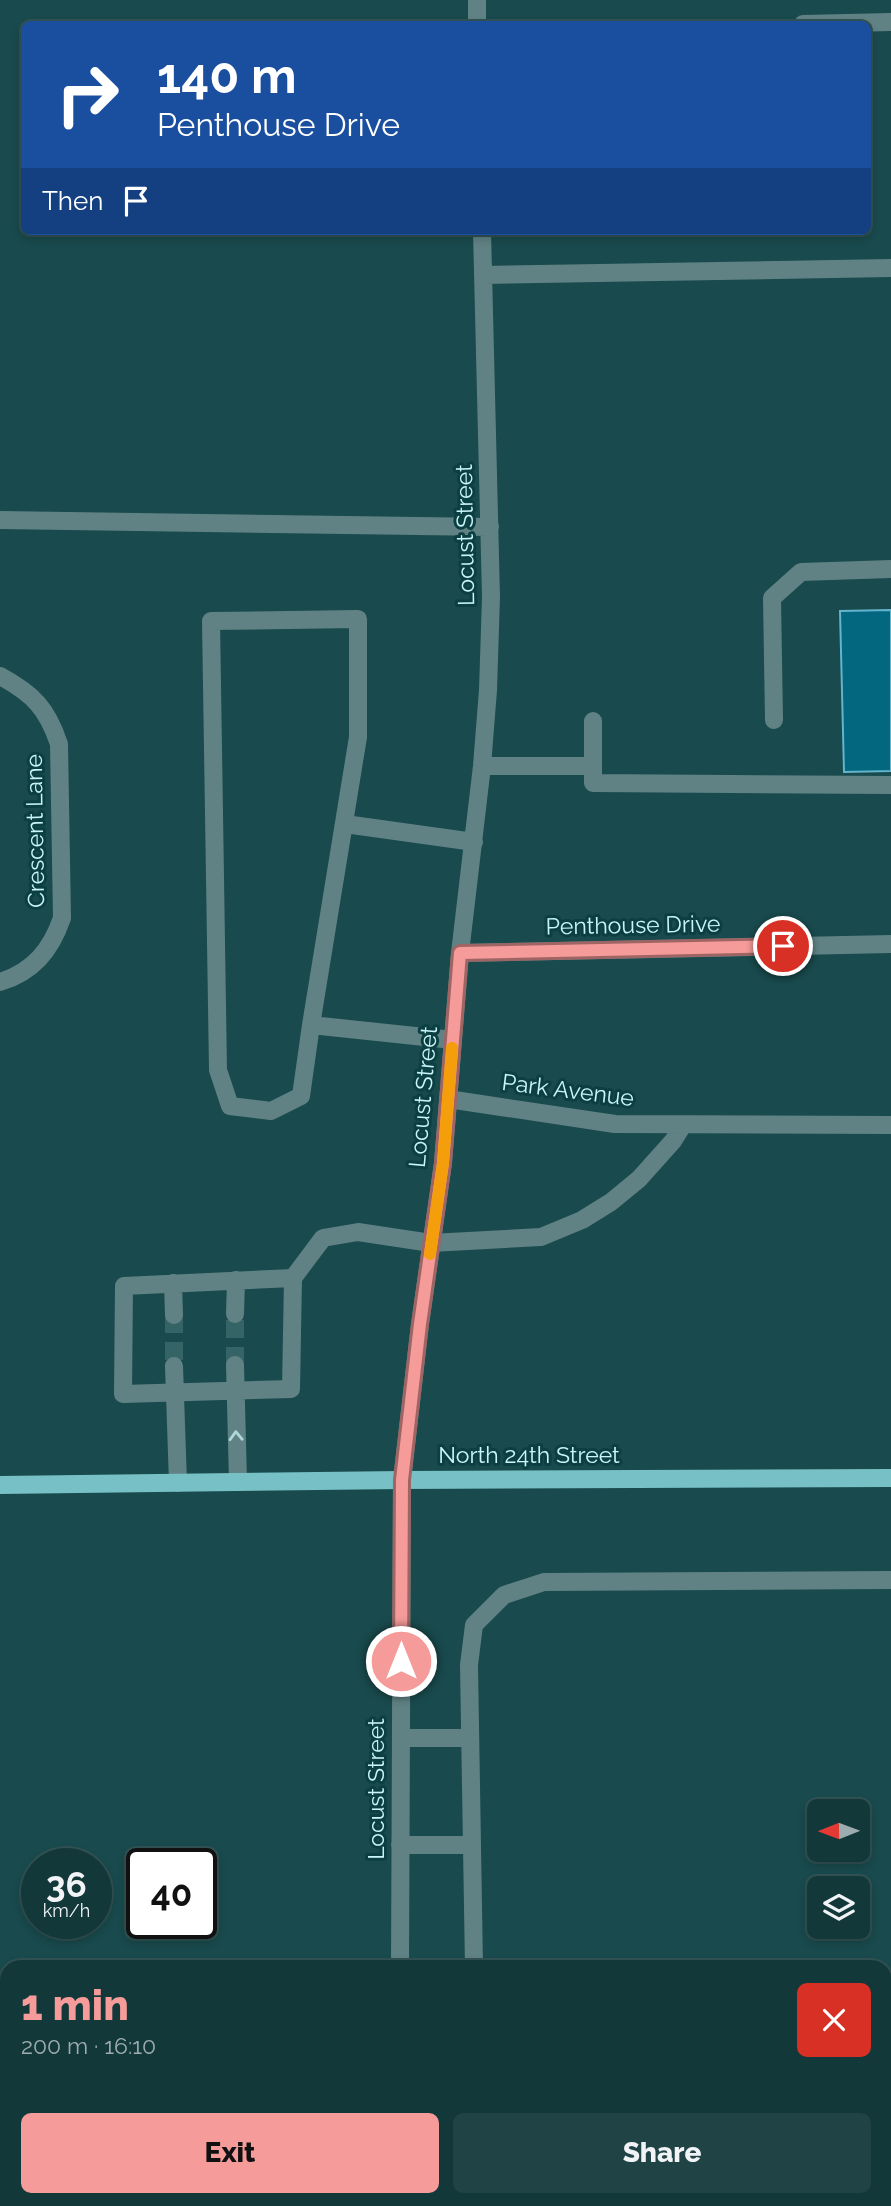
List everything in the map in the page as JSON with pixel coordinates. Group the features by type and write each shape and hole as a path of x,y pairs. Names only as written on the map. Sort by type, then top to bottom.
{"main road":[{"name":"North 24th Street","path":"0,1485 891,1478"}],"street":[{"path":"477,0 477,21"},
{"path":"871,22 891,22"},
{"name":"Locust Street","path":"400,1960 402,1480 443,1163 460,953 474,842 488,690 491,597 482,235"},
{"path":"484,275 891,268"},
{"path":"0,520 490,527"},
{"path":"774,720 772,598 801,572 891,569"},
{"path":"358,619 358,737 311,1025 301,1096 271,1111 230,1106 218,1070 212,621 358,619"},
{"name":"Crescent Lane","path":"0,676 37,700 51,719 59,744 62,918 43,957 23,973 0,982"},
{"path":"593,721 593,783 891,785"},
{"path":"482,766 593,766"},
{"path":"345,824 474,842"},
{"name":"Penthouse Drive","path":"460,953 891,944"},
{"path":"311,1025 453,1040"},
{"name":"Park Avenue","path":"448,1099 615,1124 891,1125"},
{"path":"293,1278 124,1286 123,1394 291,1390 293,1278 323,1238 358,1232 431,1243 541,1237 582,1220 611,1202 639,1179 673,1141 682,1125"},
{"path":"235,1314 236,1280"},
{"path":"173,1283 174,1315"},
{"path":"235,1365 238,1482"},
{"path":"174,1366 178,1483"},
{"path":"474,1960 469,1665 474,1625 504,1595 544,1582 891,1580"},
{"path":"401,1738 470,1738"},
{"path":"400,1845 472,1845"}],"building":[{"path":"891,610 891,771 844,772 840,611"}],"tunnel":[{"path":"235,1314 235,1365"},
{"path":"174,1315 174,1366"}],"slow traffic":[{"path":"430,1254 443,1163 452,1048"}],"route":[{"path":"401,1661 402,1480 420,1324 443,1163 460,953 783,946"}]}
